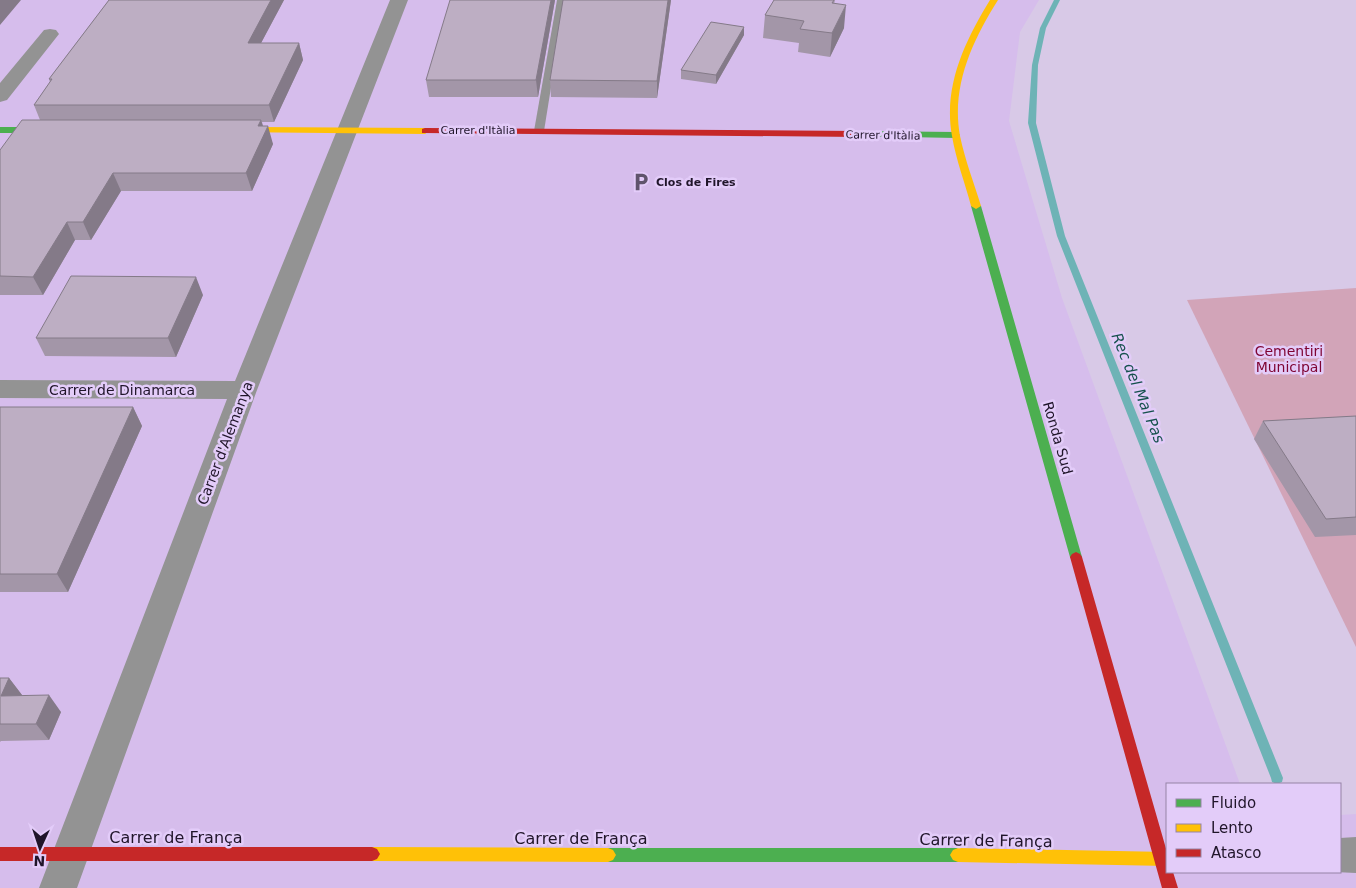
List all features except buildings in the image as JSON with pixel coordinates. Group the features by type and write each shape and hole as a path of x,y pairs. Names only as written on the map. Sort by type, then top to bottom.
{"street":[{"name":"Carrer d'Alemanya","path":"58,888 244,390 399,0"},
{"name":"Ronda Sud","path":"994,0 971,35 963,53 954,109 956,135 1164,859"},
{"path":"0,96 50,34"},
{"path":"0,130 58,130"},
{"name":"Carrer d'Itàlia","path":"224,130 956,135"},
{"name":"Carrer de Dinamarca","path":"0,389 244,390"},
{"name":"Carrer de França","path":"0,854 964,855 1164,859"},
{"path":"1341,856 1356,855"},
{"name":"Ronda Sud","path":"1167,873 1170,888"}],"lane":[{"path":"539,131 561,0"}],"shaded area":[{"path":"0,0 1039,0 1020,32 1009,121 1062,298 1240,783 1166,783 1166,873 1341,873 1341,815 1356,814 1356,888 0,888"}],"green space":[{"name":"Cementiri Municipal","path":"1356,288 1356,647 1187,300"}],"waterway":[{"name":"Rec del Mal Pas","path":"1057,0 1043,28 1035,65 1032,123 1061,236 1277,778"}],"traffic: fast":[{"path":"0,130 51,130"},
{"path":"859,134 956,135"},
{"path":"976,206 1076,557"},
{"path":"608,855 958,855"}],"traffic: slow":[{"path":"976,206 956,136 954,100 961,65 984,15 994,0"},
{"path":"231,130 425,131"},
{"path":"372,854 608,855"},
{"path":"958,855 1166,859"}],"traffic: jam":[{"path":"425,131 859,134"},
{"path":"1076,557 1170,888"},
{"path":"0,854 372,854"}],"place":[{"name":"Clos de Fires","path":"641,182"}]}
